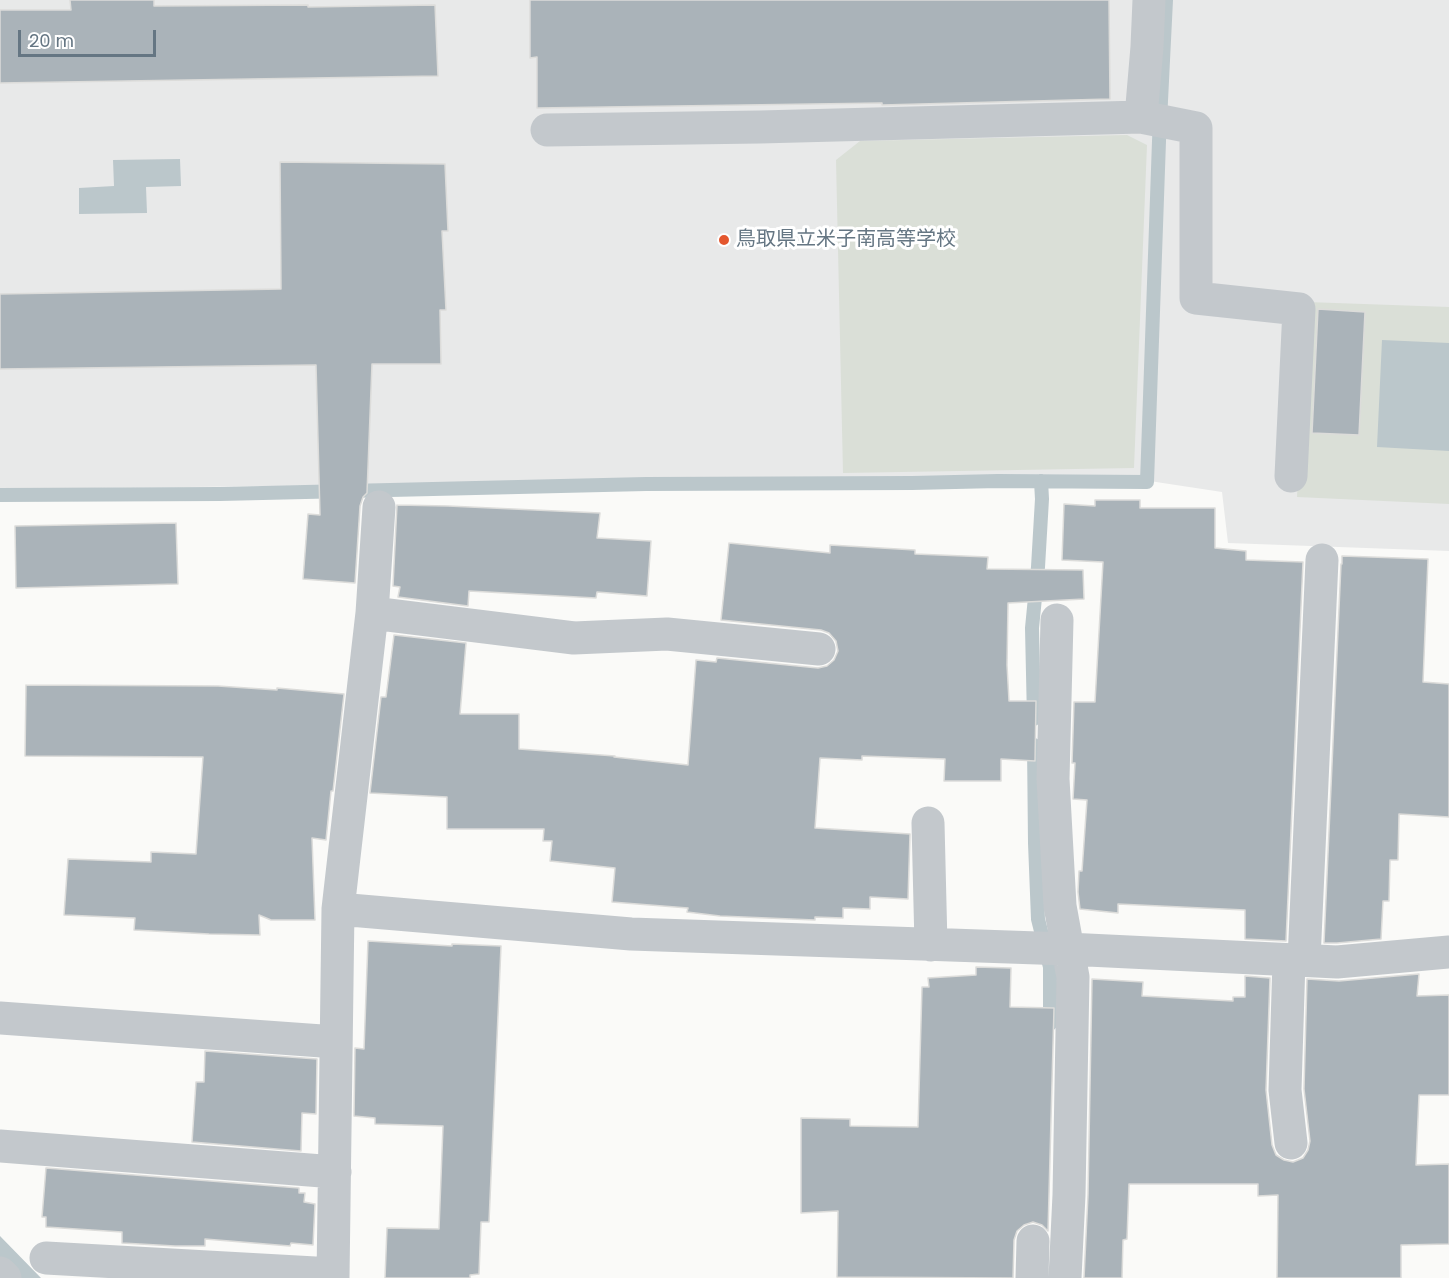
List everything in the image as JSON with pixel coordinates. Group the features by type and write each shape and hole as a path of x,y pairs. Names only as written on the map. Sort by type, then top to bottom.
{"street":[{"path":"1140,117 1148,47 1149,0"},
{"path":"547,130 771,127 1140,117 1196,128 1196,298 1299,309 1291,476"},
{"path":"46,1258 333,1276 338,909 372,613 379,507"},
{"path":"1291,1143 1285,1090 1296,960 1322,560"},
{"path":"372,613 574,638 667,634 819,649"},
{"path":"1057,620 1053,779 1060,906 1073,977 1065,1278"},
{"path":"928,823 931,945"},
{"path":"338,909 632,934 1067,949 1337,962 1449,952"},
{"path":"0,1018 336,1042"},
{"path":"0,1146 335,1172"},
{"path":"1032,1278 1033,1241"},
{"path":"0,1273 5,1278"}],"shaded area":[{"name":"鳥取県立米子南高等学校","path":"0,0 1449,0 1449,551 1228,543 1222,492 1143,480 842,480 0,489"},
{"path":"1127,135 1147,145 1134,468 843,473 836,160 860,141"},
{"path":"180,159 181,186 146,187 147,213 79,214 79,188 114,186 113,160"},
{"path":"1307,302 1449,307 1449,504 1297,497"},
{"path":"1382,340 1449,343 1449,451 1377,447"},
{"path":"0,1236 41,1278 16,1278 0,1262"}],"building":[{"path":"70,0 154,0 154,6 435,5 438,76 0,83 0,10 71,10"},
{"path":"530,0 1109,0 1110,99 882,105 882,103 537,108 537,57 530,58"},
{"path":"280,162 445,164 448,231 442,231 446,310 440,310 441,364 372,364 367,493 360,506 355,583 303,579 308,514 320,515 316,365 0,369 0,294 281,289"},
{"path":"1318,309 1365,312 1359,435 1312,433"},
{"path":"1095,500 1140,500 1140,508 1215,508 1215,548 1246,551 1246,560 1303,562 1286,941 1245,939 1245,910 1118,904 1118,913 1080,909 1079,871 1082,871 1087,800 1073,799 1074,702 1095,702 1103,562 1062,560 1064,504 1095,506"},
{"path":"397,505 600,513 597,538 651,541 647,596 597,592 596,598 469,591 468,606 398,597 400,587 393,586"},
{"path":"176,523 178,584 16,588 15,526"},
{"path":"729,543 830,553 830,545 915,550 915,554 988,557 987,569 1083,570 1084,599 1008,603 1009,701 1036,701 1035,761 1001,759 1001,781 944,781 945,759 862,756 862,760 820,758 815,828 910,834 908,899 870,897 870,909 843,908 843,918 815,917 815,920 720,916 687,912 688,908 612,902 615,868 550,861 552,841 543,841 544,829 447,829 447,797 370,793 381,697 386,697 394,635 466,643 460,714 519,714 519,749 615,756 688,765 696,660 716,662 717,658 818,668 827,666 834,660 838,651 836,641 829,633 821,630 721,620"},
{"path":"1342,556 1428,559 1423,682 1449,684 1449,817 1399,814 1398,860 1390,860 1389,901 1383,901 1381,939 1324,943 1341,564"},
{"path":"26,685 218,686 344,694 326,840 312,838 315,920 271,920 259,915 260,935 209,934 134,930 135,918 64,915 68,859 151,862 151,852 196,854 203,757 25,756"},
{"path":"368,941 452,946 452,944 501,946 489,1222 481,1222 479,1274 470,1275 470,1278 385,1278 387,1228 439,1229 443,1126 375,1124 375,1118 354,1116 355,1048 364,1049"},
{"path":"976,967 1011,968 1010,1007 1054,1008 1048,1231 1042,1225 1033,1222 1017,1231 1014,1240 1013,1278 837,1277 838,1211 801,1213 801,1118 850,1119 850,1126 918,1127 922,987 929,987 928,978 976,975"},
{"path":"1419,974 1417,996 1449,995 1449,1095 1419,1095 1416,1165 1449,1164 1449,1244 1401,1245 1401,1278 1277,1278 1278,1195 1258,1196 1258,1184 1129,1184 1127,1239 1123,1240 1122,1278 1084,1278 1092,979 1143,982 1142,996 1233,1001 1233,997 1245,997 1245,976 1270,978 1266,1090 1272,1145 1276,1155 1293,1162 1303,1158 1310,1141 1304,1089 1307,979 1339,981"},
{"path":"205,1051 317,1059 316,1114 302,1113 301,1151 192,1142 196,1082 204,1082"},
{"path":"46,1168 299,1188 299,1193 305,1193 304,1202 315,1204 313,1245 291,1243 290,1246 205,1239 205,1246 122,1243 122,1232 46,1227 46,1217 42,1217"}],"waterway":[{"path":"0,495 220,494 646,484 1147,482 1166,0"},
{"path":"1034,719 1032,628 1038,567 1041,481"},
{"path":"1034,745 1038,919 1050,967 1050,1024"}],"place":[{"name":"鳥取県立米子南高等学校","path":"724,240"}]}
